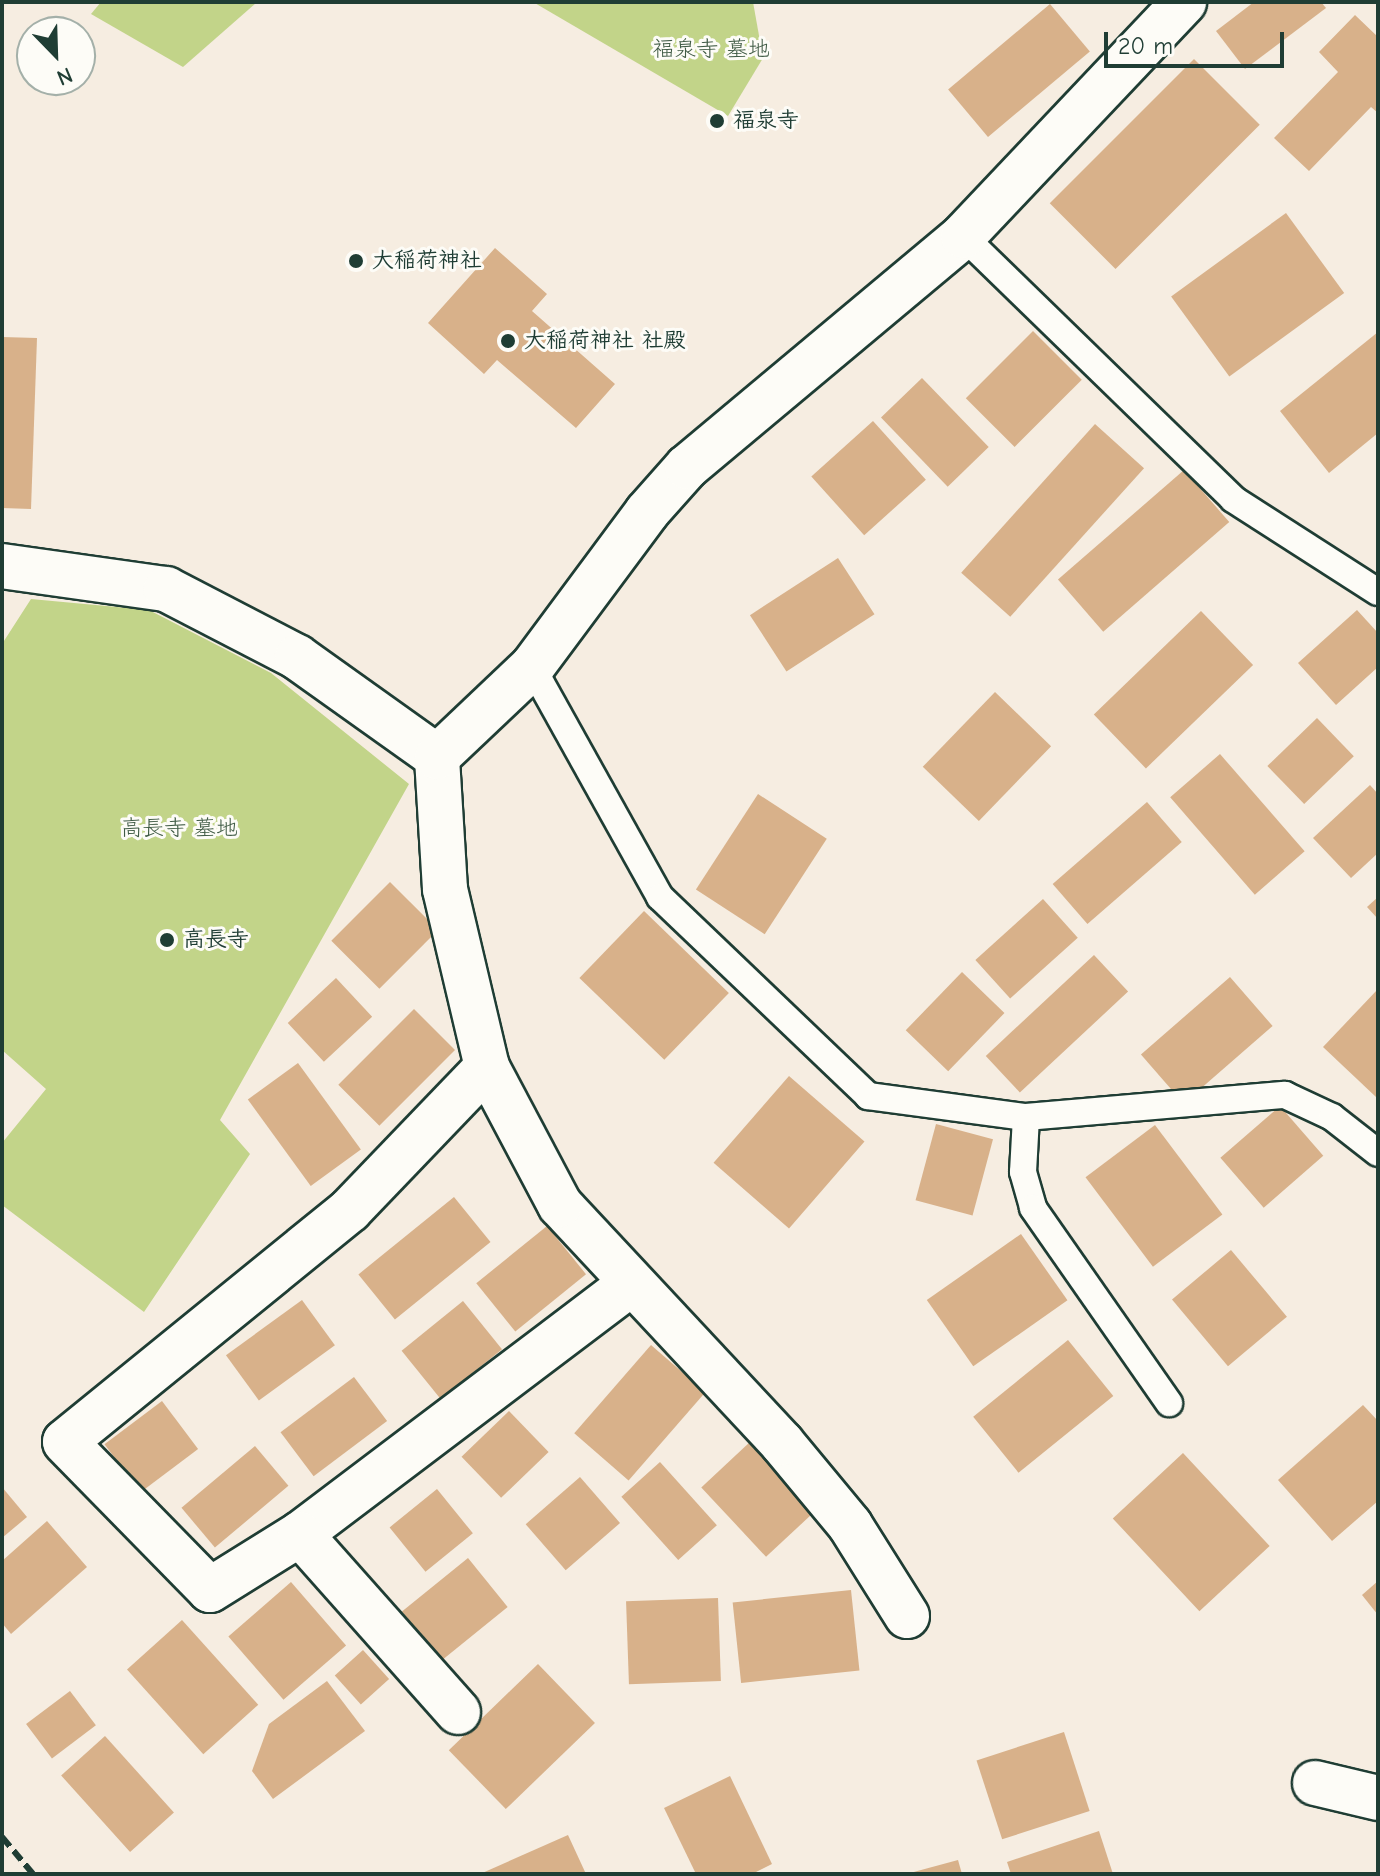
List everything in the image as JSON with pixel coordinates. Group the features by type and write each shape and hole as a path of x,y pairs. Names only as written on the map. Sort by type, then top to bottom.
{"street":[{"path":"437,757 532,667 647,512 687,467 963,236 1184,2"},
{"path":"2,566 166,589 297,657 437,757"},
{"path":"437,757 445,889 487,1067 560,1205 782,1443 850,1525 907,1616"},
{"path":"487,1067 350,1210 65,1442 210,1590 300,1534 631,1284"},
{"path":"300,1534 458,1712"},
{"path":"1315,1783 1378,1798"}],"lane":[{"path":"963,236 1233,499 1378,592"},
{"path":"532,667 660,897 868,1096 1026,1117 1285,1095 1332,1117 1378,1153"},
{"path":"1026,1117 1023,1172 1033,1208 1169,1403"}],"green space":[{"path":"101,2 257,2 183,67 91,14"},
{"name":"福泉寺 墓地","path":"533,2 753,2 763,58 728,116"},
{"name":"高長寺 墓地","path":"31,599 149,610 271,673 409,784 220,1120 250,1154 144,1312 2,1205 2,1143 46,1089 2,1050 2,644"}],"building":[{"path":"1254,2 1321,2 1326,8 1245,69 1216,31"},
{"path":"1050,4 1090,51 988,137 948,89"},
{"path":"1355,15 1378,37 1378,113 1371,107 1309,171 1274,138 1338,72 1319,52"},
{"path":"1194,59 1260,125 1116,269 1050,203"},
{"path":"1286,213 1344,293 1229,377 1171,296"},
{"name":"大稲荷神社 社殿","path":"495,248 547,294 532,311 615,384 576,428 497,360 484,374 428,323"},
{"path":"1033,331 1082,380 1015,447 966,398"},
{"path":"1378,332 1378,433 1329,473 1280,411"},
{"path":"2,337 37,338 31,509 2,508"},
{"path":"922,378 989,447 948,487 881,418"},
{"path":"873,421 926,480 864,535 811,477"},
{"path":"1095,424 1144,468 1010,617 961,573"},
{"path":"1184,470 1229,522 1103,632 1058,580"},
{"path":"838,558 874,614 786,671 750,615"},
{"path":"1357,610 1378,633 1378,667 1336,705 1298,663"},
{"path":"1201,611 1253,665 1146,768 1094,715"},
{"path":"995,692 1051,746 979,821 923,767"},
{"path":"1317,718 1354,756 1304,804 1267,766"},
{"path":"1220,754 1305,851 1255,895 1170,797"},
{"path":"1370,785 1378,794 1378,853 1351,878 1313,838"},
{"path":"758,794 827,839 765,934 696,890"},
{"path":"1147,802 1182,842 1087,924 1053,884"},
{"path":"390,882 438,930 379,989 331,941"},
{"path":"1378,897 1378,919 1367,907"},
{"path":"1043,899 1078,938 1010,999 975,960"},
{"path":"644,911 729,993 664,1060 579,978"},
{"path":"1094,955 1128,992 1020,1093 986,1056"},
{"path":"962,972 1004,1013 948,1071 906,1030"},
{"path":"1230,977 1273,1026 1184,1103 1141,1054"},
{"path":"336,978 372,1017 324,1062 288,1023"},
{"path":"1378,989 1378,1094 1376,1097 1323,1047"},
{"path":"414,1009 455,1050 379,1126 338,1085"},
{"path":"298,1063 361,1150 311,1186 248,1099"},
{"path":"789,1076 864,1142 789,1228 714,1163"},
{"path":"1280,1106 1323,1156 1264,1208 1220,1158"},
{"path":"936,1124 993,1139 973,1216 916,1200"},
{"path":"1155,1125 1222,1214 1153,1267 1086,1177"},
{"path":"454,1197 491,1242 395,1319 358,1274"},
{"path":"547,1226 586,1274 515,1331 476,1283"},
{"path":"1021,1234 1067,1300 973,1366 927,1300"},
{"path":"1231,1250 1287,1317 1228,1366 1172,1299"},
{"path":"302,1300 335,1345 259,1401 226,1355"},
{"path":"463,1301 502,1349 441,1399 402,1351"},
{"path":"1068,1340 1113,1396 1018,1473 973,1417"},
{"path":"651,1345 705,1392 629,1481 574,1433"},
{"path":"354,1377 387,1421 314,1476 281,1432"},
{"path":"162,1401 198,1449 141,1492 104,1444"},
{"path":"1363,1405 1378,1421 1378,1501 1332,1541 1278,1480"},
{"path":"509,1411 549,1452 501,1498 462,1457"},
{"path":"751,1441 816,1510 766,1557 701,1487"},
{"path":"255,1446 288,1486 215,1548 181,1508"},
{"path":"1183,1453 1270,1546 1199,1611 1113,1518"},
{"path":"660,1462 717,1525 678,1560 621,1497"},
{"path":"580,1477 620,1523 566,1570 526,1524"},
{"path":"2,1487 27,1517 2,1538"},
{"path":"437,1489 473,1533 425,1572 390,1527"},
{"path":"47,1521 87,1567 11,1634 2,1623 2,1561"},
{"path":"468,1558 508,1607 442,1660 402,1611"},
{"path":"1378,1581 1378,1615 1362,1595"},
{"path":"291,1582 346,1645 283,1700 228,1636"},
{"path":"851,1590 859,1671 741,1683 733,1602"},
{"path":"718,1598 721,1681 629,1684 626,1601"},
{"path":"182,1620 258,1705 203,1754 127,1670"},
{"path":"363,1650 389,1679 361,1704 335,1675"},
{"path":"538,1664 595,1723 506,1809 449,1750"},
{"path":"327,1681 365,1731 273,1799 252,1771 269,1724"},
{"path":"70,1691 96,1725 52,1758 26,1724"},
{"path":"1064,1732 1090,1811 1002,1839 977,1760"},
{"path":"105,1736 174,1813 130,1852 61,1775"},
{"path":"730,1776 772,1864 752,1874 696,1874 664,1808"},
{"path":"1099,1831 1113,1874 1011,1874 1007,1862"},
{"path":"568,1835 586,1874 480,1874"},
{"path":"958,1860 962,1874 910,1873"}],"railway":[{"path":"2,1837 33,1874"}],"place":[{"name":"福泉寺","path":"717,121"},
{"name":"大稲荷神社","path":"356,261"},
{"name":"大稲荷神社 社殿","path":"508,341"},
{"name":"高長寺","path":"167,940"}]}
